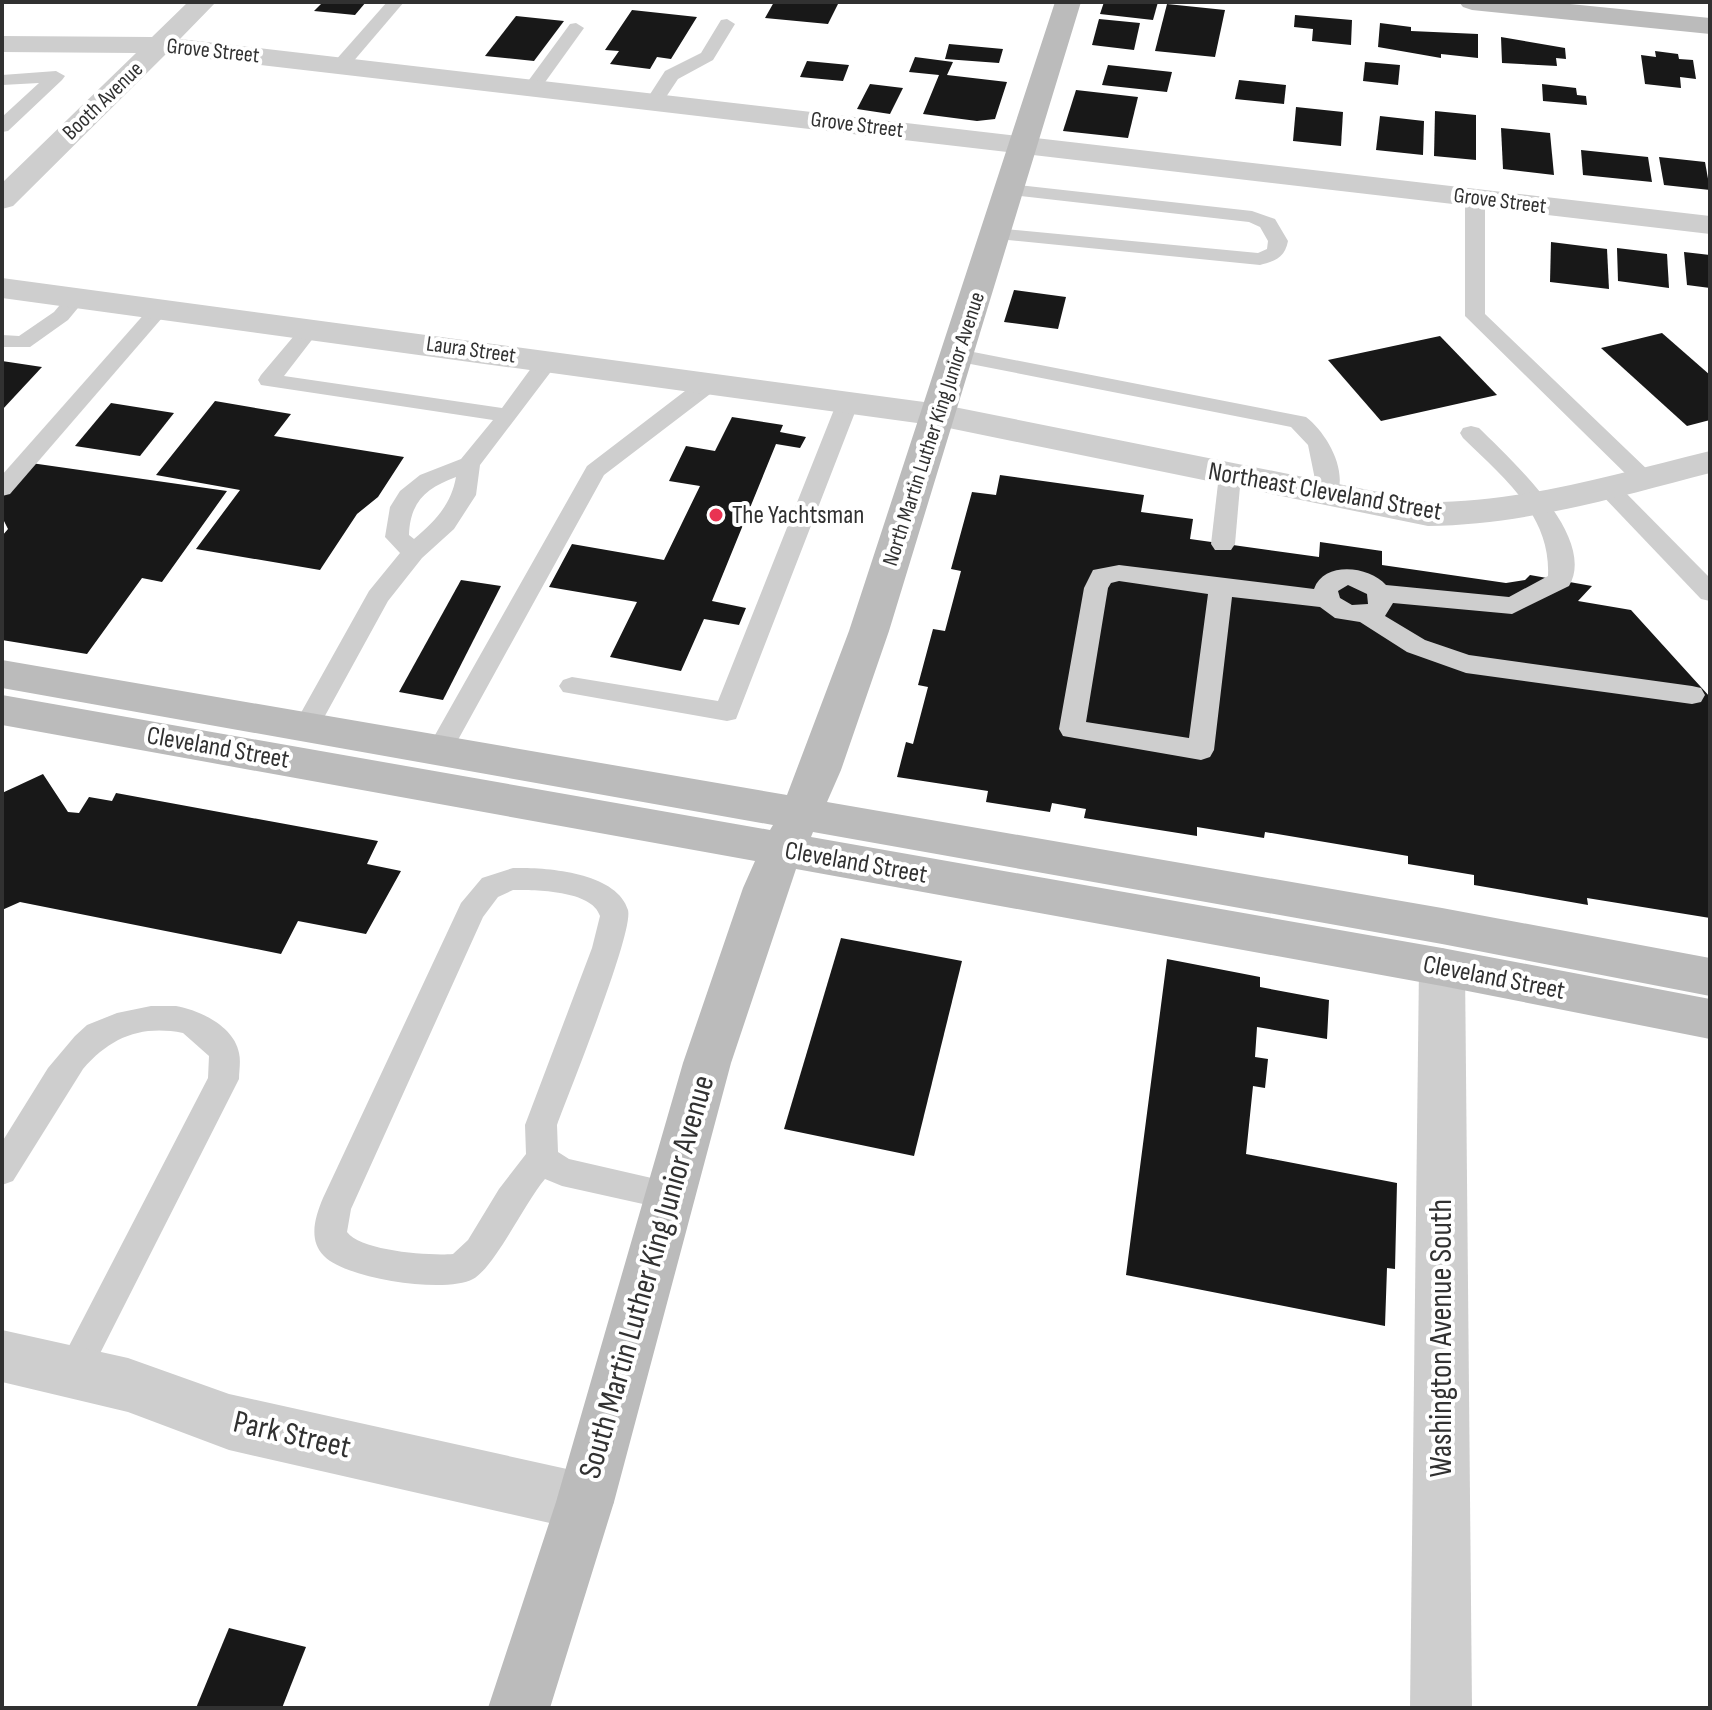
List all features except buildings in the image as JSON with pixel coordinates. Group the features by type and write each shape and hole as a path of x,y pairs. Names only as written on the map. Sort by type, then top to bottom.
{"street":[{"name":"Booth Avenue","path":"2,200 203,2"},
{"name":"North Martin Luther King Junior Avenue","path":"791,831 820,770 869,631 1068,2"},
{"path":"1472,2 1584,8 1710,26"},
{"name":"Grove Street","path":"2,44 160,45 1710,225"},
{"name":"Laura Street","path":"2,288 161,307 939,415"},
{"name":"Northeast Cleveland Street","path":"939,415 1441,515 1466,516 1539,503 1710,462"},
{"path":"2,674 439,751 791,831"},
{"name":"Cleveland Street","path":"2,710 1710,977"},
{"name":"Cleveland Street","path":"791,831 1442,967 1710,1019"},
{"name":"South Martin Luther King Junior Avenue","path":"519,1708 585,1502 707,1063 765,888 791,831"},
{"name":"Washington Avenue South","path":"1441,1708 1442,967"},
{"name":"Park Street","path":"2,1356 128,1385 229,1422 585,1502"}],"lane":[{"path":"340,66 396,2"},
{"path":"654,102 671,75 707,56 727,24"},
{"path":"532,88 576,28"},
{"path":"2,80 56,76 2,127"},
{"path":"995,234 1260,259 1276,252 1278,241 1268,223 1252,217 1009,190"},
{"path":"1475,198 1475,316 1643,478"},
{"path":"2,341 23,343 61,316 77,297"},
{"path":"2,489 161,307"},
{"path":"311,328 269,380 508,416"},
{"path":"958,355 1298,422 1319,439 1325,451 1327,494"},
{"path":"306,727 378,597 414,552 446,524 464,495 469,464 548,361"},
{"path":"439,751 595,471 710,383"},
{"path":"572,686 727,712 848,402"},
{"path":"1326,599 1326,587 1344,577 1369,582 1380,593 1512,606 1560,580 1562,551 1539,503 1471,433"},
{"path":"414,552 397,537 396,514 410,493 435,475 469,464"},
{"path":"1223,544 1230,475"},
{"path":"1607,487 1710,593"},
{"path":"1221,588 1201,750 1072,729 1096,588 1102,576 1119,573 1326,599 1347,614 1366,615 1416,646 1466,664 1692,695"},
{"path":"1366,615 1378,609 1380,593"},
{"path":"500,881 584,886 605,896 613,908 613,927 607,948 541,1125 542,1159 520,1183 483,1248 460,1269 437,1272 351,1255 335,1245 329,1227 335,1209 471,911 489,888 500,881"},
{"path":"2,1171 72,1062 98,1035 133,1021 172,1018 205,1028 224,1053 223,1079 72,1373"},
{"path":"542,1159 562,1172 670,1195"}],"place":[{"name":"The Yachtsman","path":"716,515"}]}
